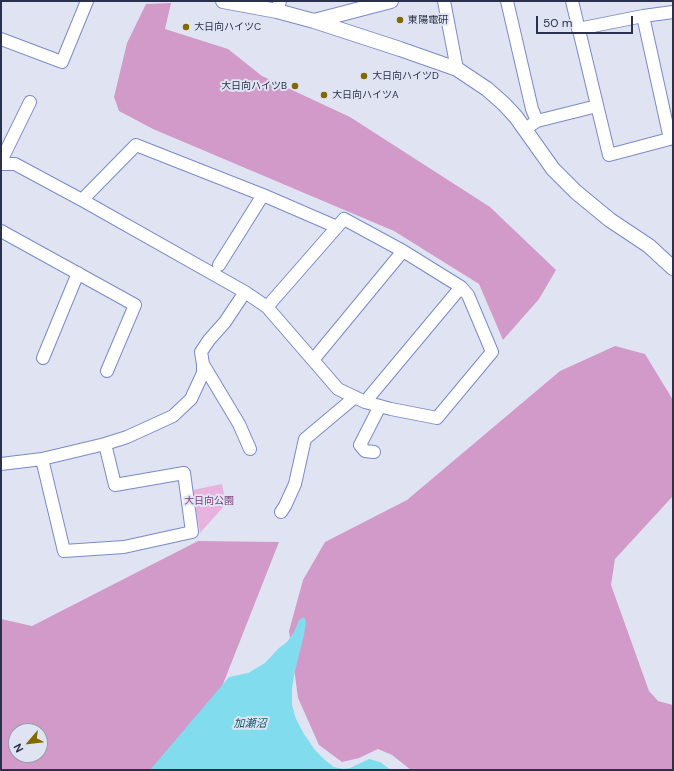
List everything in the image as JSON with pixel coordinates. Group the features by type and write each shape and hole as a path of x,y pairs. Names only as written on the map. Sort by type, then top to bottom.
{"street":[{"path":"1,39 62,62 87,1"},
{"path":"223,1 278,6 314,21 457,69 487,89 504,104 525,129 553,169 576,192 610,220 649,246 673,268"},
{"path":"314,21 372,4 392,1"},
{"path":"444,1 457,69"},
{"path":"507,1 532,108 537,121"},
{"path":"572,1 609,155 672,139 643,16"},
{"path":"578,29 643,16 673,12"},
{"path":"30,102 1,162 15,164 245,292 267,307 338,389 360,400 380,406 437,418 492,352 468,295 461,286 344,218 267,307"},
{"path":"525,129 537,121 597,106"},
{"path":"82,200 136,145 262,195 337,227"},
{"path":"219,265 262,195"},
{"path":"1,231 134,305 107,371"},
{"path":"313,360 403,251"},
{"path":"43,358 78,273"},
{"path":"281,512 286,506 294,484 305,439 360,400 461,286"},
{"path":"1,464 42,460 105,444 127,437 173,416 191,399 203,373 201,352 208,340 225,322 245,292"},
{"path":"203,364 239,424 250,449"},
{"path":"374,452 365,450 360,445 380,406"},
{"path":"42,460 64,551 124,547 192,532 184,473 115,485 105,444"}],"green space":[{"name":"大日向公園","path":"222,484 226,504 200,533 193,490"}],"shaded area":[{"path":"171,3 165,29 228,49 262,76 350,117 490,207 556,270 539,299 503,340 479,284 394,231 153,129 119,111 114,97 127,43 146,4"},
{"path":"615,346 645,354 673,400 673,496 615,559 611,585 649,691 658,701 673,705 673,770 411,770 392,755 378,749 359,758 342,762 319,745 298,698 289,631 303,580 325,542 407,500 560,371"},
{"path":"198,541 279,542 212,712 151,770 1,770 1,619 32,626"}],"water":[{"name":"加瀬沼","path":"304,617 306,621 294,675 292,705 296,719 304,734 315,750 334,767 343,769 350,768 369,759 380,762 391,770 150,770 229,677 248,673 265,663 287,642 294,632 299,620"}],"place":[{"name":"東陽電研","path":"400,20"},
{"name":"大日向ハイツC","path":"186,27"},
{"name":"大日向ハイツD","path":"364,76"},
{"name":"大日向ハイツB","path":"295,86"},
{"name":"大日向ハイツA","path":"324,95"}]}
